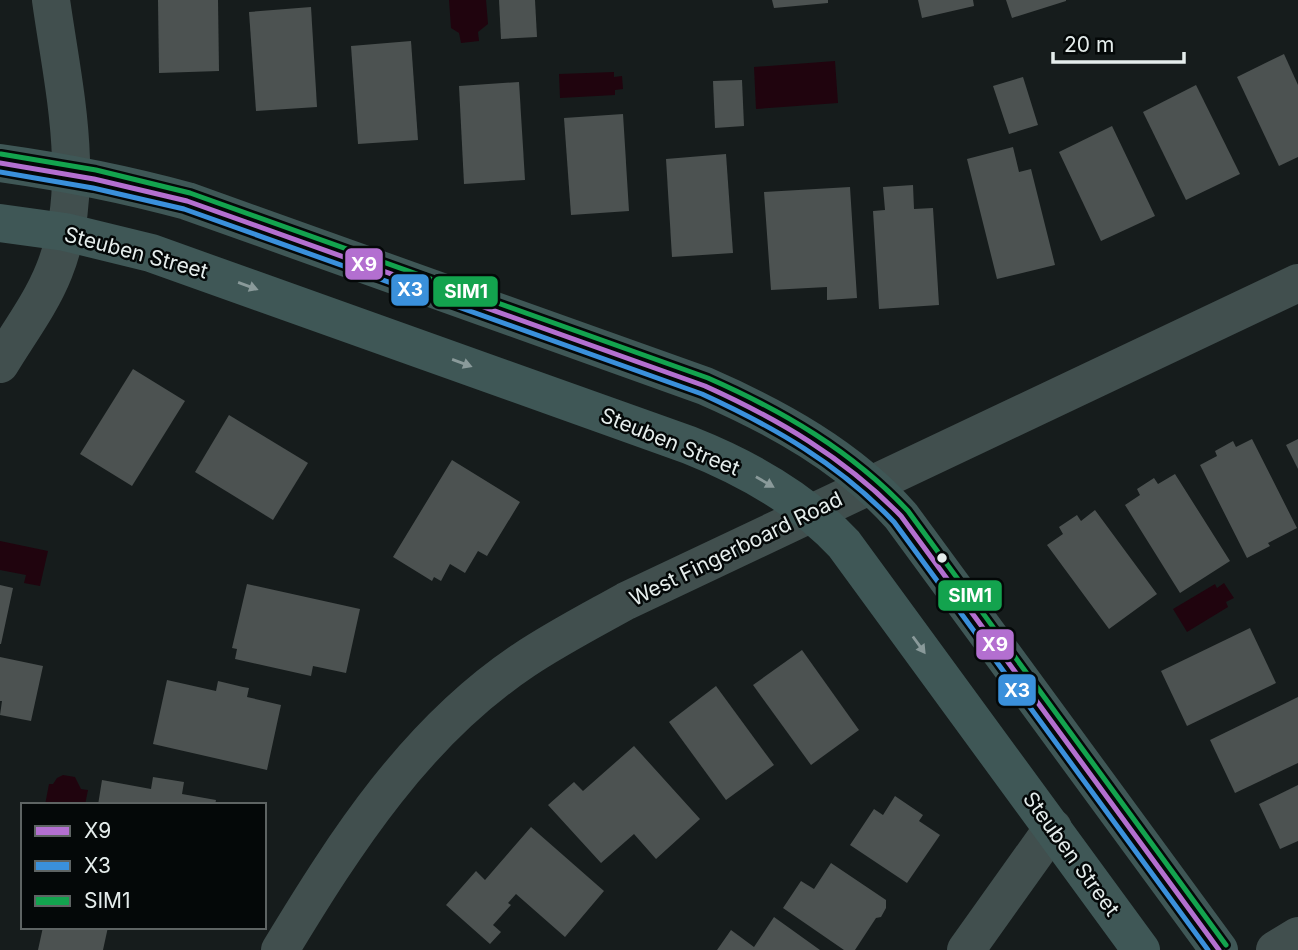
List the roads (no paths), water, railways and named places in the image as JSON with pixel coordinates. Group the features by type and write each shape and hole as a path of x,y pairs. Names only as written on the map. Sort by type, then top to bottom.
{"main road":[{"path":"0,163 70,173 187,201 705,386 772,419 827,452 870,484 901,516 1219,950"},
{"name":"Steuben Street","path":"0,223 65,232 151,253 228,279 689,445 766,482 811,512 859,564 1141,950"}],"street":[{"path":"0,365 46,289 61,251 65,232 71,141 51,0"},
{"name":"West Fingerboard Road","path":"279,950 355,832 381,796 432,737 491,685 556,640 626,601 1298,283"},
{"path":"966,950 1053,828"},
{"path":"1275,950 1298,936"}]}
